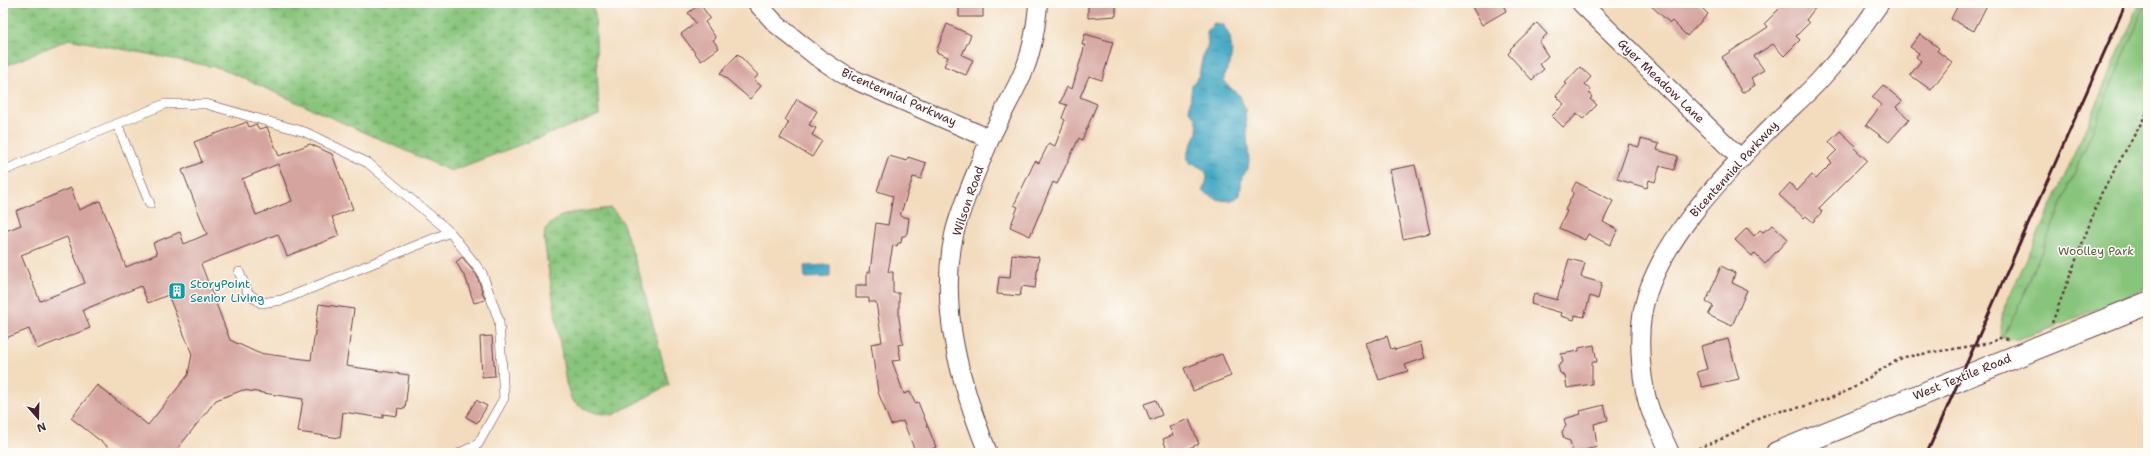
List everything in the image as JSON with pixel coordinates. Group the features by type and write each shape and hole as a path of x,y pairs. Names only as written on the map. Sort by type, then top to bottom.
{"main road":[{"name":"West Textile Road","path":"1777,453 2148,303"}],"street":[{"name":"Bicentennial Parkway","path":"757,3 776,24 817,57 846,76 990,139"},
{"name":"Wilson Road","path":"988,453 962,380 952,329 949,302 954,235 990,139 1026,66 1038,3"},
{"name":"Gyer Meadow Lane","path":"1581,3 1741,159"},
{"name":"Bicentennial Parkway","path":"1670,453 1650,410 1644,383 1641,356 1642,315 1653,279 1668,249 1701,204 1741,159 1833,66 1848,48 1880,3"}],"lane":[{"path":"3,171 165,104 206,104 305,132 368,163 450,232 482,273 499,321 504,398 478,444 460,453"},
{"path":"117,124 150,204"},
{"path":"239,272 248,293 261,304 282,300 450,232"}],"path":[{"path":"2050,328 2101,194 2148,111"},
{"path":"1687,453 1731,435 1758,418 1772,413 1802,407 1841,394 1904,357 1990,343 1999,338"}],"green space":[{"path":"3,3 590,3 595,13 599,115 451,171 220,68 69,39 3,67"},
{"path":"2140,3 2146,3 2017,311 2001,339 2002,312 2059,189"},
{"name":"Woolley Park","path":"2146,3 2148,3 2148,287 2055,327 2015,340 1999,338 2002,338 2017,311"},
{"path":"611,208 622,221 639,272 669,385 613,415 596,413 581,407 572,401 566,383 544,240 545,229 559,217 571,213"}],"water":[{"path":"1214,23 1223,24 1230,37 1232,50 1230,65 1224,75 1224,80 1226,84 1240,96 1245,109 1249,161 1248,169 1242,176 1240,195 1226,201 1212,197 1203,191 1207,178 1205,171 1196,165 1189,163 1188,157 1188,151 1197,132 1196,117 1189,111 1192,85 1199,75 1203,54 1208,45 1207,32"},
{"path":"830,265 830,277 805,278 804,266"}],"building":[{"path":"959,3 983,3 983,17 959,17"},
{"path":"1093,3 1116,3 1116,16 1088,18 1088,5 1093,5"},
{"path":"1470,3 1502,3 1506,11 1482,25"},
{"path":"1648,3 1697,3 1708,14 1687,36 1672,21 1670,23"},
{"path":"1785,3 1819,3 1806,20 1809,23 1796,36 1800,40 1784,56 1773,44 1754,56 1764,70 1751,78 1755,85 1742,93 1722,57 1768,27 1765,23"},
{"path":"1959,3 1988,3 1974,31 1951,19"},
{"path":"700,4 710,18 705,22 716,38 713,40 719,48 701,61 681,34 696,23 688,13"},
{"path":"1537,23 1547,34 1539,42 1548,56 1539,64 1544,69 1532,80 1508,54 1511,50 1510,49"},
{"path":"947,24 971,35 962,55 973,60 966,75 944,66 948,57 936,52"},
{"path":"1085,34 1113,42 1102,80 1089,76 1080,97 1097,104 1082,140 1079,138 1057,184 1053,182 1030,236 1010,227 1018,207 1014,205 1035,161 1039,163 1049,143 1055,146 1065,120 1062,118 1067,105 1060,103 1067,87 1072,89 1085,45 1082,45"},
{"path":"1920,34 1939,48 1937,51 1952,62 1931,90 1910,75 1921,61 1916,57 1919,53 1910,47"},
{"path":"738,54 758,75 754,80 761,86 750,99 720,73"},
{"path":"1580,67 1591,77 1585,84 1591,91 1589,93 1592,97 1590,99 1597,105 1583,119 1577,114 1563,127 1552,116 1564,104 1556,96 1567,84 1565,83"},
{"path":"1883,85 1902,101 1896,107 1909,119 1889,142 1866,125 1881,105 1872,97"},
{"path":"797,99 817,111 809,125 816,128 812,135 822,141 812,157 780,138 789,122 785,120"},
{"name":"StoryPoint Senior Living","path":"247,122 249,127 256,124 259,129 267,127 279,156 310,144 332,154 353,209 332,217 339,236 287,256 278,234 201,264 230,340 258,353 311,360 319,304 354,309 346,366 409,375 405,409 398,408 397,416 383,414 383,418 343,412 340,438 298,432 303,399 243,390 216,400 174,453 116,453 71,418 97,385 148,425 188,375 192,354 168,295 148,303 141,286 83,310 90,328 37,349 29,329 3,339 3,232 21,225 16,211 71,188 79,210 100,201 126,267 157,254 153,243 180,232 184,244 207,234 182,170 202,162 194,142","holes":["278,164 292,201 256,215 242,179","67,237 85,283 40,301 21,255"]},
{"path":"1840,131 1856,146 1854,148 1867,160 1819,208 1822,212 1813,222 1806,216 1804,218 1779,195 1790,183 1797,191 1812,175 1816,179 1832,163 1828,159 1837,150 1829,142"},
{"path":"1641,139 1659,144 1657,150 1678,156 1674,170 1660,166 1655,182 1649,180 1647,188 1617,179 1629,144 1639,147"},
{"path":"889,156 907,161 908,157 926,163 921,179 913,177 900,216 909,218 907,233 905,236 902,236 901,243 898,243 897,246 893,245 888,272 893,272 893,293 899,293 899,318 903,344 898,345 901,360 892,361 904,394 910,392 915,403 918,402 936,447 932,449 933,453 916,453 903,421 891,425 878,392 871,344 882,342 876,302 869,302 869,298 856,298 856,285 867,285 867,272 870,272 876,223 888,225 893,196 877,191"},
{"path":"1415,165 1430,233 1403,239 1390,170"},
{"path":"1576,182 1613,201 1603,222 1618,230 1610,245 1588,234 1585,240 1559,228 1567,211 1565,210 1573,194 1572,190"},
{"path":"1773,225 1788,239 1765,264 1754,253 1752,256 1735,240 1747,228 1754,236 1760,230 1763,232"},
{"path":"1012,254 1039,257 1035,288 1022,286 1020,296 997,294 999,277 1010,278"},
{"path":"462,257 477,276 485,300 474,303 466,279 456,262"},
{"path":"1569,259 1585,263 1581,277 1602,283 1598,299 1590,296 1584,317 1575,315 1574,320 1561,316 1562,313 1531,304 1534,294 1557,300"},
{"path":"1721,266 1735,273 1732,283 1747,290 1732,326 1708,315 1713,306 1706,302"},
{"path":"492,336 495,376 482,377 480,337"},
{"path":"1387,336 1391,349 1394,348 1395,350 1420,342 1425,358 1405,365 1408,371 1379,380 1366,343"},
{"path":"1728,339 1739,379 1702,387 1697,372 1707,369 1701,346"},
{"path":"1594,345 1597,362 1592,362 1592,384 1567,388 1565,376 1560,373 1558,366 1563,362 1561,354 1579,351 1579,348"},
{"path":"1222,354 1231,376 1193,391 1184,368"},
{"path":"476,400 487,406 477,423 466,417"},
{"path":"1156,400 1162,415 1150,420 1144,404"},
{"path":"1604,405 1608,420 1594,424 1597,447 1573,453 1570,441 1564,439 1562,432 1566,426 1564,419 1581,414 1580,411"},
{"path":"1189,419 1199,444 1176,453 1168,453 1163,439 1173,435 1169,427"}],"railway":[{"path":"1927,453 2126,3"}],"place":[{"name":"StoryPoint Senior Living","path":"177,291"}]}
